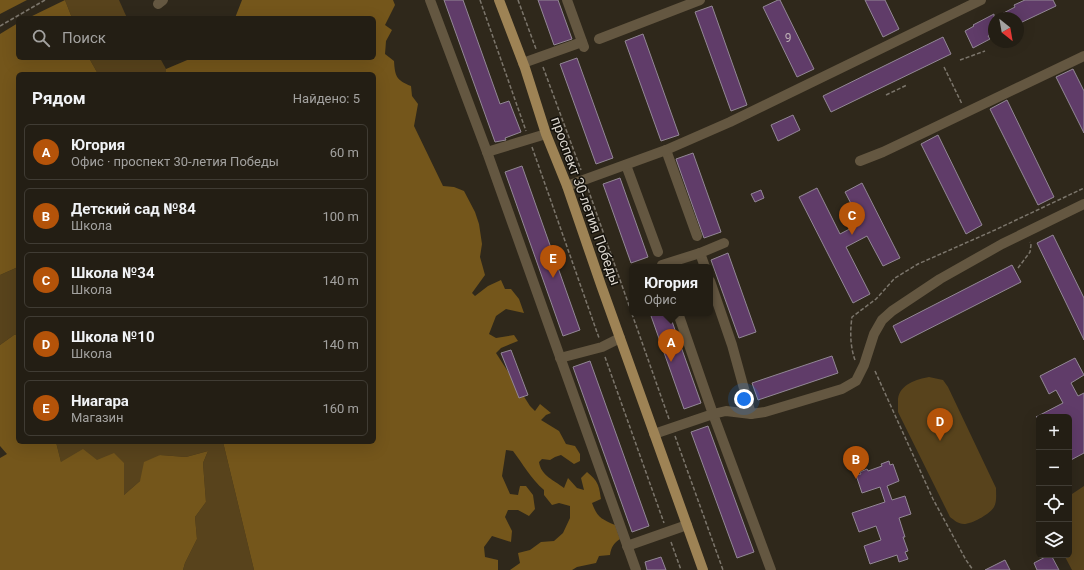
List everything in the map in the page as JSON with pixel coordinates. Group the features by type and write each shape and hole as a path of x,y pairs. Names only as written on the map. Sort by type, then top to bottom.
{"main road":[{"name":"проспект 30-летия Победы","path":"499,0 523,63 546,134 567,186 703,570"}],"street":[{"path":"430,0 487,152 636,570"},
{"path":"523,63 583,45 567,0"},
{"path":"598,38 700,0"},
{"path":"567,186 666,150 743,116 981,0"},
{"path":"860,161 941,125 1084,56"},
{"path":"487,152 546,134"},
{"path":"666,150 697,236"},
{"path":"626,165 658,252"},
{"path":"654,434 713,414 726,411 751,414 765,412 842,389 856,381 864,365 874,334 882,320 892,311 940,279 1002,244 1084,204"},
{"path":"665,264 700,253 724,243"},
{"path":"700,253 704,264"},
{"path":"713,290 732,344 751,414"},
{"path":"679,316 713,414 771,570"},
{"path":"560,358 602,347 620,338"},
{"path":"628,546 687,525"}],"path":[{"path":"17,16 44,0"},
{"path":"480,0 681,570"},
{"path":"518,0 585,180 629,305"},
{"path":"0,26 16,17"},
{"path":"960,60 985,51"},
{"path":"944,67 966,113"},
{"path":"886,95 907,85"},
{"path":"857,363 853,354 850,329 852,316 876,299 895,278 918,264 1084,188"},
{"path":"1018,268 1030,252"},
{"path":"633,316 723,570"},
{"path":"875,371 933,499 973,570"}],"shaded area":[{"path":"0,0 27,0 0,14"},
{"path":"65,0 119,0 126,16 71,16"},
{"path":"65,0 71,16 32,16"},
{"path":"242,0 393,0 395,5 385,25 392,30 386,41 385,54 394,61 397,77 402,82 411,86 412,96 418,104 414,126 443,186 454,187 464,191 475,212 479,224 482,244 480,257 485,275 472,293 475,296 488,286 501,280 505,289 511,289 519,299 524,313 506,309 496,316 489,334 496,338 514,335 518,341 501,348 496,353 530,406 535,411 540,404 551,413 546,415 541,420 559,431 566,444 575,446 580,454 580,461 574,464 561,455 550,460 542,459 539,462 540,467 548,477 564,488 568,478 577,488 584,490 581,478 587,472 594,478 600,490 601,499 592,503 594,508 600,517 615,525 620,539 613,546 610,555 599,556 596,563 577,567 572,570 510,570 520,563 518,553 530,550 541,542 554,541 563,533 570,518 570,506 559,503 552,505 544,495 544,490 531,476 513,451 506,450 502,476 510,494 518,495 520,486 526,486 533,495 535,509 529,516 518,510 508,510 505,517 512,531 511,542 492,536 484,547 485,557 498,560 498,570 254,570 223,444 376,444 376,72 166,72 166,69 187,60 376,60 376,16 236,16"},
{"path":"16,24 16,60 90,60 97,72 16,72 16,268 0,275 0,34"},
{"path":"90,60 161,60 166,69 166,72 97,72"},
{"path":"16,268 16,334 0,345 0,275"},
{"path":"16,334 16,444 56,444 61,462 83,449 97,460 114,453 124,463 124,495 140,481 144,462 160,455 186,457 208,451 203,463 206,502 195,517 197,539 183,570 0,570 0,458 7,454 0,446 0,345"},
{"path":"929,377 943,380 948,387 996,488 996,503 992,510 967,524 956,522 950,517 898,412 898,399 902,390 914,381"},
{"path":"56,444 223,444 254,570 183,570 197,539 195,517 206,502 203,463 208,451 186,457 160,455 140,481 124,495 124,464 97,460 61,462"},
{"path":"1084,486 1084,570 1072,570 1066,558 1072,558 1072,494"}],"building":[{"path":"444,0 463,0 500,104 509,101 521,132 505,138 506,140 495,142"},
{"path":"538,0 558,0 572,39 554,45"},
{"path":"780,0 814,69 797,77 763,7"},
{"path":"865,0 885,0 899,29 883,37"},
{"path":"1025,0 1053,0 1056,6 1024,21 1024,12 1005,12 1015,7 1014,5"},
{"path":"712,6 747,105 731,111 695,12"},
{"path":"988,17 988,40 973,48 965,31 974,26 973,25"},
{"path":"643,34 679,135 661,141 625,41"},
{"path":"943,37 951,54 831,112 823,96"},
{"path":"577,58 613,158 596,164 560,64"},
{"path":"1073,69 1084,91 1084,133 1056,77"},
{"path":"1007,100 1054,197 1038,205 990,109"},
{"path":"793,115 800,130 778,141 771,125"},
{"path":"938,135 982,225 966,234 921,144"},
{"path":"693,153 721,232 704,238 676,159"},
{"path":"522,166 580,330 563,336 505,172"},
{"path":"620,178 648,257 631,263 603,184"},
{"path":"862,183 900,258 883,266 867,236 846,247 870,294 853,303 799,197 817,188 840,234 861,223 845,192"},
{"path":"761,190 764,198 755,202 751,194"},
{"path":"1053,235 1084,298 1084,340 1037,243"},
{"path":"728,253 756,332 739,338 711,260"},
{"path":"1012,265 1021,282 901,343 893,326"},
{"path":"651,316 670,316 701,403 684,409"},
{"path":"511,350 528,395 519,398 501,353"},
{"path":"832,356 838,373 758,400 752,383"},
{"path":"1075,358 1084,375 1071,383 1078,396 1084,393 1084,453 1072,459 1072,414 1042,414 1063,403 1056,390 1049,394 1040,376"},
{"path":"590,361 649,526 632,532 573,367"},
{"path":"708,426 754,552 737,558 691,432"},
{"path":"889,461 890,465 893,464 899,481 887,486 892,500 905,496 911,514 899,518 905,537 903,537 908,551 905,552 908,559 899,562 897,555 870,564 864,546 881,540 876,526 859,532 852,513 885,502 880,487 862,493 856,475 861,474 860,472 867,469 868,471 882,466 881,464"},
{"path":"661,557 666,570 647,570 645,562"},
{"path":"1043,558 1053,558 1059,570 1037,570 1034,563"},
{"path":"1005,560 1010,570 985,570"}],"place":[{"name":"Школа №34","path":"852,235"},
{"name":"Ниагара","path":"553,278"},
{"name":"Югория","path":"671,362"},
{"name":"Школа №10","path":"940,441"},
{"name":"Детский сад №84","path":"856,479"}]}
